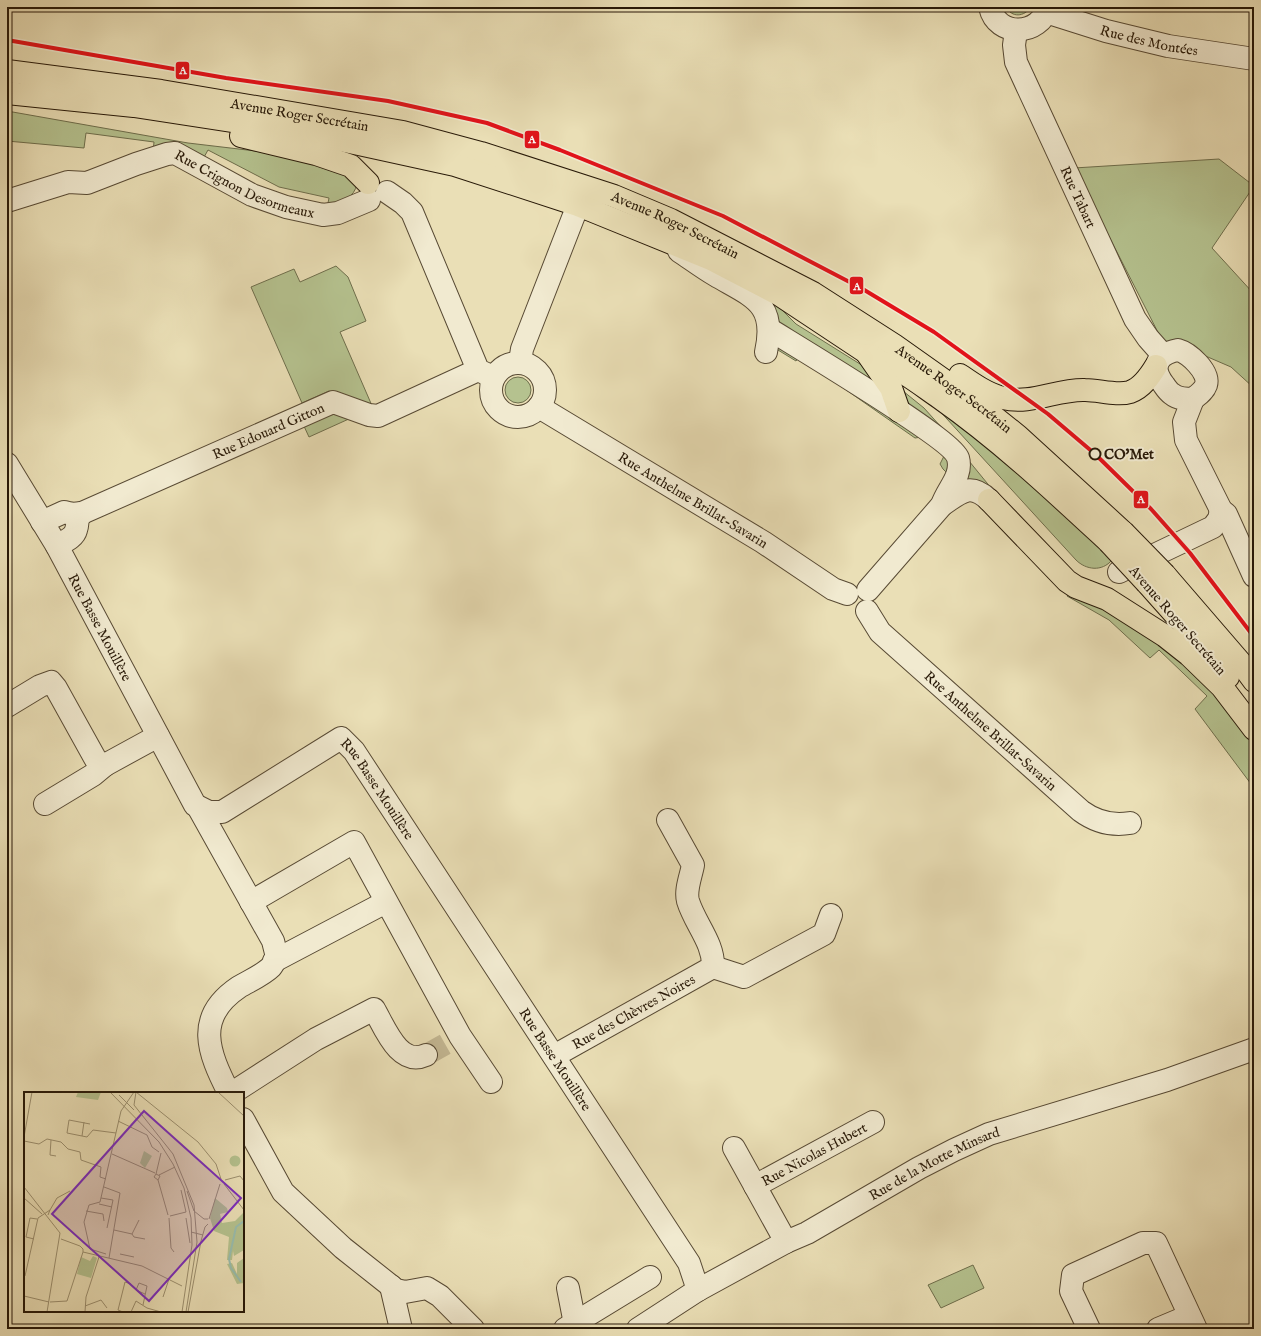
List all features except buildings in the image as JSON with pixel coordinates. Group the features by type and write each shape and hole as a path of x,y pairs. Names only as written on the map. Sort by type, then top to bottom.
{"main road":[{"path":"7,68 56,79"},
{"name":"Avenue Roger Secrétain","path":"7,72 161,91 403,132 482,154 582,195 662,239 712,259 780,295 881,362 896,367 965,416 1116,537"},
{"name":"Avenue Roger Secrétain","path":"7,93 134,106 304,132 582,195 671,220 813,293 888,341 983,408 1039,454 1156,579 1240,662 1254,681"},
{"path":"7,100 247,137 316,154 351,166 375,192"},
{"path":"773,272 809,286 892,331 985,391 1004,398 1034,399 1067,391 1084,390 1130,392 1144,384 1160,361"},
{"path":"865,352 876,364 891,388 899,411"},
{"path":"988,500 1067,581 1076,587 1107,598 1165,636 1190,655 1222,687 1254,729"},
{"name":"Avenue Roger Secrétain","path":"1156,579 1254,711"}],"street":[{"path":"990,7 994,18 1001,24 1016,30 1035,25 1042,19 1047,9"},
{"name":"Rue des Montées","path":"1047,9 1106,31 1168,46 1254,59"},
{"name":"Rue Tabart","path":"1016,30 1014,45 1016,62 1135,319 1148,338 1160,361"},
{"name":"Rue Crignon Desormeaux","path":"7,201 68,182 87,183 167,154 175,154 252,195 286,207 323,215 338,213 375,192"},
{"path":"375,192 403,203 412,212 486,373 492,396 496,404 502,411 519,417 533,412 539,407 544,396 545,383 536,369 520,362 506,365 486,373"},
{"path":"520,362 522,349 582,195"},
{"name":"Avenue Roger Secrétain","path":"662,239 713,274 755,299 768,317 770,337 766,352"},
{"path":"769,329 899,411 936,437 958,456 958,475 945,495 942,505"},
{"path":"1193,399 1180,398 1172,394 1158,377 1160,361 1178,350 1186,352 1194,360 1206,377 1206,385 1193,399 1184,422 1186,440 1221,510 1226,514 1254,576"},
{"name":"Rue Edouard Gitton","path":"42,522 64,512 72,514 82,513 333,402 369,415 378,416 486,373"},
{"name":"Rue Anthelme Brillat-Savarin","path":"539,407 763,542 833,589 847,594"},
{"name":"Rue Basse Mouillère","path":"7,464 57,546 194,805 209,812 222,812 341,738 354,751 689,1263 698,1290"},
{"path":"868,590 942,505 965,490 979,492 988,500"},
{"path":"1119,572 1213,527 1219,519 1221,510"},
{"path":"57,546 70,538 76,530 76,520 82,513"},
{"path":"856,587 868,590 873,601 867,611 856,614 849,610 846,602 847,594 856,587"},
{"name":"Rue Anthelme Brillat-Savarin","path":"867,611 880,632 1081,812 1099,821 1118,825 1130,823"},
{"path":"7,706 40,686 51,682 56,688 96,760 105,765"},
{"path":"45,804 93,775 105,765 158,736"},
{"path":"198,807 273,941 277,956 271,967 231,993 212,1017 208,1031 210,1047 218,1071 228,1092"},
{"path":"668,820 693,865 688,886 688,901 714,956 713,967 744,977 824,934 831,915"},
{"path":"251,902 354,842 460,1036 491,1082"},
{"path":"274,961 386,902"},
{"name":"Rue des Chèvres Noires","path":"554,1056 713,967"},
{"path":"234,1092 316,1040 374,1009 398,1049 408,1057 418,1058 426,1055"},
{"name":"Rue de la Motte Minsard","path":"638,1329 698,1290 807,1232 849,1207 876,1194 919,1168 990,1134 1167,1080 1254,1049"},
{"path":"244,1121 284,1192 343,1248 396,1290 405,1292 427,1288 440,1296 473,1329"},
{"name":"Rue Nicolas Hubert","path":"755,1186 873,1122"},
{"name":"Rue Nicolas Hubert","path":"734,1148 786,1242"},
{"path":"1089,1329 1071,1291 1073,1275 1143,1243 1156,1243 1193,1322 1158,1329"},
{"path":"622,1329 684,1287 691,1276 689,1263"},
{"path":"568,1288 570,1327 650,1277"},
{"path":"391,1286 401,1329"}],"green space":[{"path":"1006,7 1031,7 1025,13 1018,15 1011,13"},
{"path":"7,111 188,143 264,152 336,165 357,183 356,188 346,199 327,208 329,198 279,187 208,150 203,159 153,152 154,142 86,133 84,148 7,141"},
{"path":"1219,159 1254,186 1212,248 1254,294 1254,388 1231,367 1180,345 1166,348 1074,168"},
{"path":"336,266 348,277 366,321 340,332 373,408 329,391 302,403 251,287 294,269 300,282"},
{"path":"764,297 781,309 796,324 868,369 887,395 781,328"},
{"path":"775,339 948,453 950,476 940,464 945,454 922,437 915,438 799,357 796,361 773,347"},
{"path":"518,377 527,381 531,390 527,399 518,403 509,399 505,390 509,381"},
{"path":"898,387 924,408 996,494 968,483 915,417"},
{"path":"936,407 1035,483 1112,560 1108,564 1099,568 1089,568 1076,560"},
{"path":"335,411 351,418 309,437 303,424"},
{"path":"1071,590 1168,640 1254,735 1254,788 1195,709 1207,696 1159,650 1150,658 1109,620 1067,596"},
{"path":"973,1265 984,1288 941,1308 928,1285"}],"tunnel":[{"path":"426,1055 460,1036"}],"transit line":[{"name":"A","path":"7,40 226,78 388,101 487,123 560,150 723,216 861,288 934,332 1048,414 1095,454 1151,509 1190,553 1254,637"}],"place":[{"name":"CO'Met","path":"1095,454"}]}
